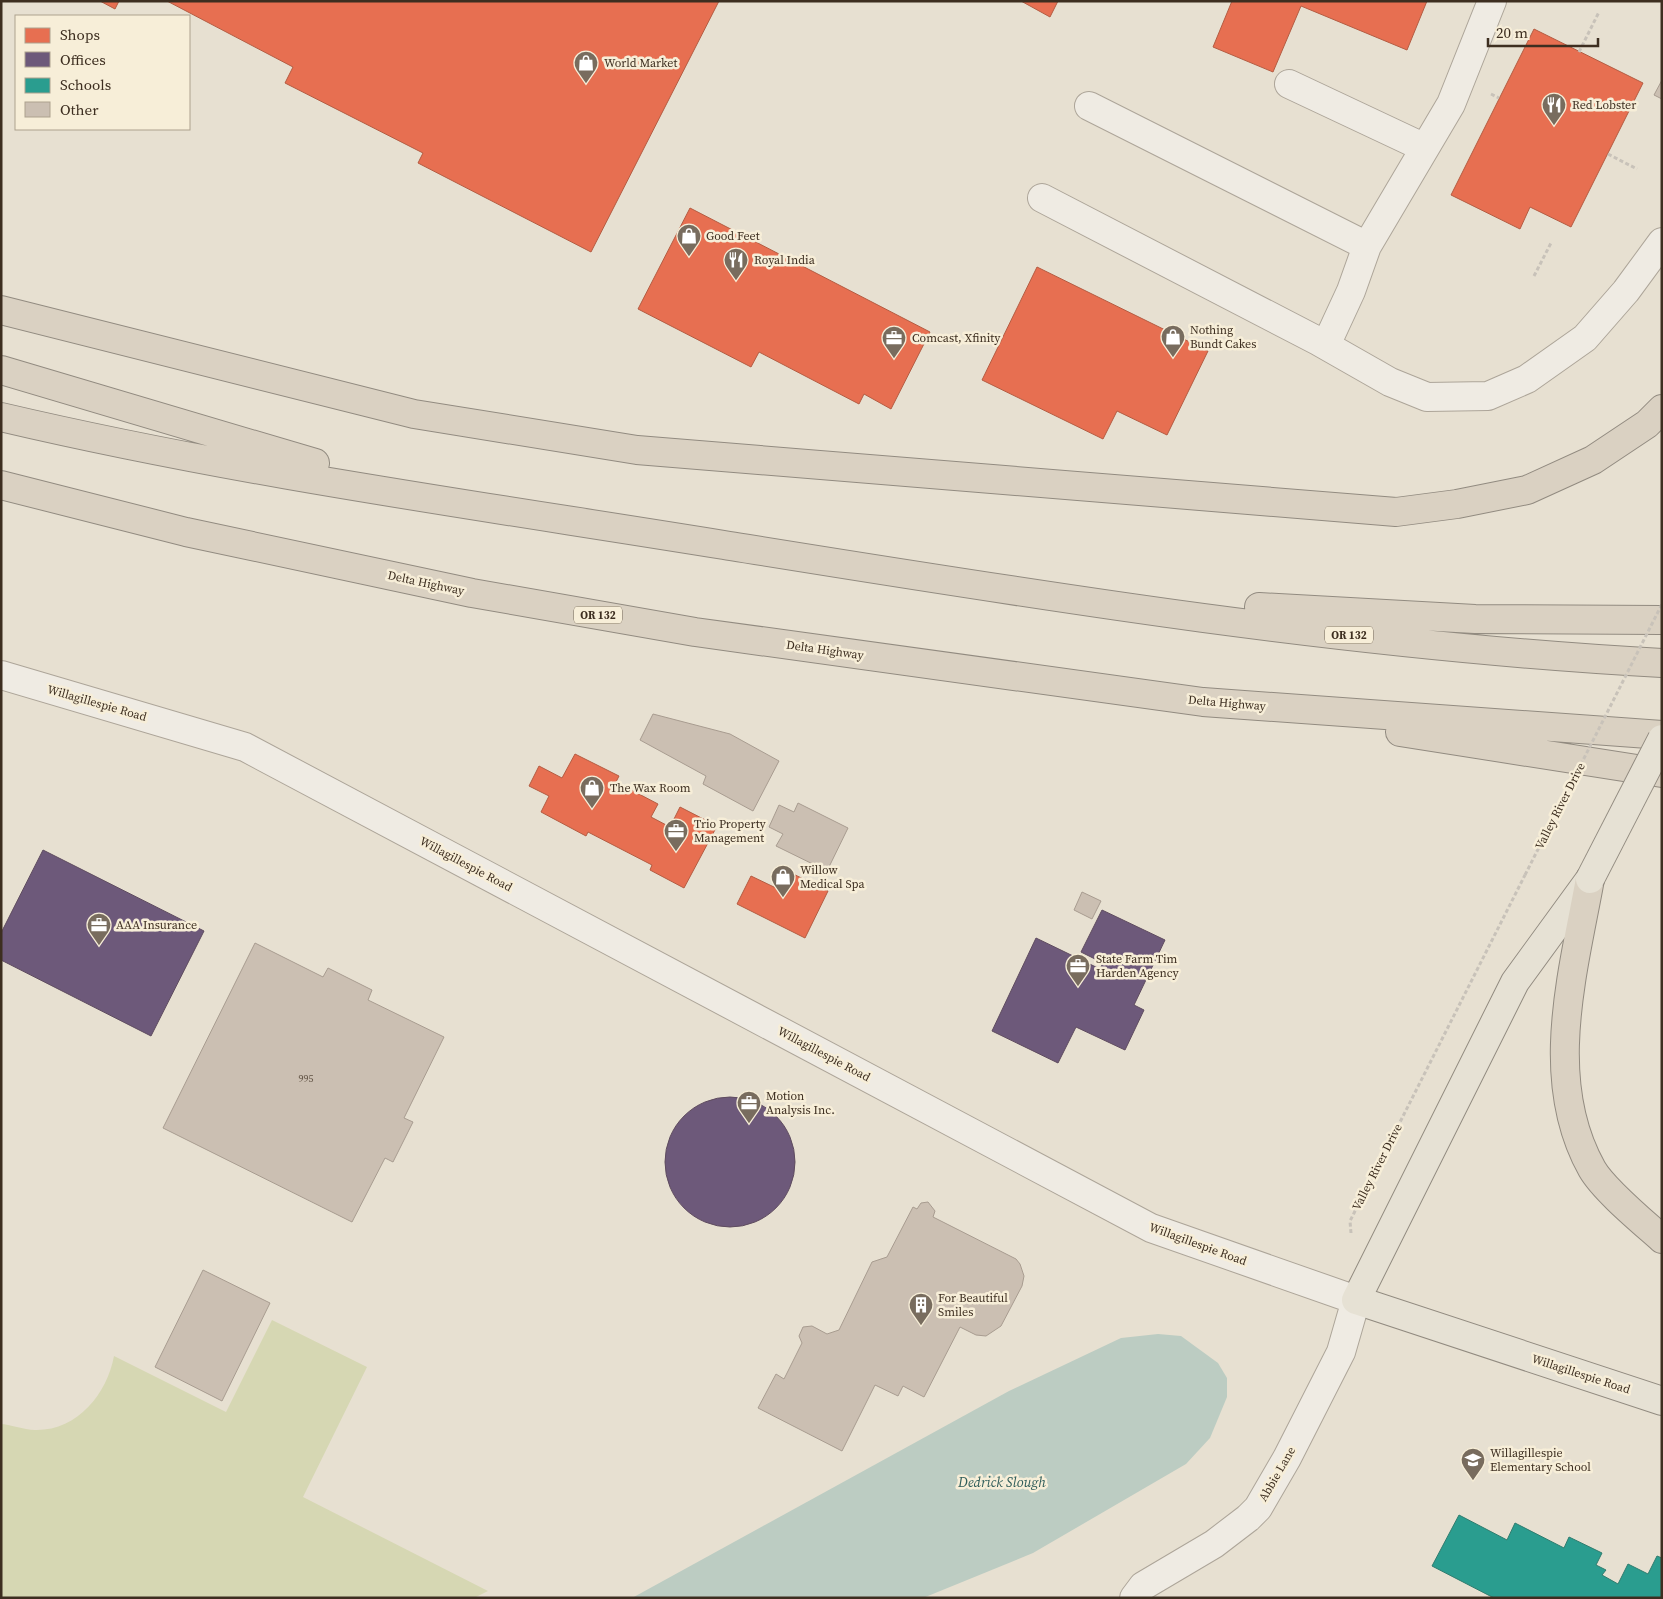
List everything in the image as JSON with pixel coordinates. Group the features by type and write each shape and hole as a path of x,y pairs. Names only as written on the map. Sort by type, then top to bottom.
{"highway":[{"path":"1,310 414,414 562,439 647,451 1396,512 1457,504 1527,490 1594,460 1647,424 1662,408"},
{"path":"1,370 437,499"},
{"path":"1,417 118,445 437,499"},
{"name":"Delta Highway","path":"1,485 186,532 492,596 695,632 1203,702 1662,735"},
{"name":"OR 132","path":"437,499 1037,595 1427,645 1565,658 1662,663"},
{"path":"1037,595 1475,619 1662,620"},
{"path":"1203,702 1662,772"},
{"path":"1590,879 1568,999 1565,1053 1568,1108 1593,1170 1633,1214 1662,1239"}],"main road":[{"path":"1356,1300 1515,982 1590,879 1662,739"},
{"name":"Willagillespie Road","path":"1356,1300 1662,1401"}],"street":[{"path":"1326,345 1351,291 1367,246 1451,104 1492,1"},
{"path":"1289,84 1425,148"},
{"path":"1089,106 1367,246"},
{"path":"1042,198 1326,345 1390,382 1427,397 1488,396 1527,379 1585,338 1626,291 1662,242"},
{"name":"Willagillespie Road","path":"1,675 245,747 1151,1228 1356,1300"},
{"name":"Abbie Lane","path":"1134,1598 1143,1586 1214,1544 1258,1508 1287,1458 1341,1352 1356,1300"}],"path":[{"path":"1579,52 1599,12"},
{"path":"1608,154 1637,169"},
{"path":"1534,276 1551,243"},
{"name":"Valley River Drive","path":"1351,1241 1350,1221 1662,604"}],"green space":[{"path":"272,1320 367,1367 303,1497 488,1591 474,1598 1,1598 1,1424 31,1430 50,1429 77,1417 88,1408 105,1384 114,1356 226,1412"}],"water":[{"name":"Dedrick Slough","path":"1158,1334 1181,1336 1218,1363 1227,1378 1227,1397 1210,1438 1186,1464 1033,1553 923,1598 632,1598 1009,1391 1121,1338"}],"building: Shops":[{"path":"100,1 119,1 115,9"},
{"path":"167,1 719,1 591,252 418,163 423,153 285,83 293,67"},
{"path":"1021,1 1058,1 1050,17"},
{"path":"1232,1 1427,1 1407,50 1301,6 1273,72 1213,47"},
{"name":"Red Lobster","path":"1534,29 1643,83 1571,227 1530,207 1520,229 1451,195"},
{"path":"690,208 930,332 891,409 864,394 859,404 759,352 751,367 638,309"},
{"path":"1037,267 1208,351 1167,435 1117,411 1103,439 982,380"},
{"path":"575,754 619,776 616,782 658,804 651,817 670,827 680,807 717,826 684,888 650,870 652,865 588,832 586,836 541,812 549,796 529,786 539,766 562,778"},
{"name":"Willow Medical Spa","path":"785,870 828,891 805,938 737,904 751,876 776,888"}],"building: Offices":[{"name":"AAA Insurance","path":"43,850 204,931 151,1036 1,960 1,933"},
{"name":"State Farm Tim Harden Agency","path":"1102,910 1165,940 1134,1005 1144,1010 1125,1050 1076,1027 1058,1063 992,1031 1036,938 1100,969 1103,963 1081,952"},
{"path":"730,1097 755,1102 776,1116 790,1137 795,1162 790,1187 776,1208 755,1222 730,1227 705,1222 684,1208 670,1187 665,1162 670,1137 684,1116 705,1102"}],"building: Schools":[{"path":"1459,1515 1507,1540 1515,1523 1564,1548 1569,1537 1602,1553 1596,1565 1606,1570 1602,1575 1618,1584 1628,1564 1648,1574 1657,1556 1662,1558 1662,1598 1494,1598 1432,1566"}],"building: Other":[{"path":"1662,80 1662,99 1654,95"},
{"path":"653,714 730,734 779,761 753,811 703,784 706,776 640,740"},
{"path":"798,803 848,828 827,871 776,846 783,834 769,827 779,805 794,812"},
{"path":"1082,892 1101,901 1092,919 1074,910"},
{"path":"255,943 323,977 328,968 372,990 368,1000 444,1037 404,1118 413,1122 393,1162 385,1158 352,1222 163,1128"},
{"name":"For Beautiful Smiles","path":"928,1202 935,1211 933,1217 1016,1259 1020,1264 1024,1276 1022,1286 1001,1326 986,1336 976,1335 960,1327 924,1397 903,1386 898,1396 875,1385 842,1451 758,1408 776,1374 784,1379 802,1343 799,1336 803,1327 812,1326 827,1334 839,1330 872,1262 887,1257 913,1207 917,1209 921,1203"},
{"path":"203,1270 270,1303 222,1401 155,1367"}],"place":[{"name":"World Market","path":"586,84"},
{"name":"Red Lobster","path":"1554,126"},
{"name":"Good Feet","path":"689,257"},
{"name":"Royal India","path":"736,281"},
{"name":"Nothing Bundt Cakes","path":"1173,358"},
{"name":"Comcast, Xfinity","path":"894,359"},
{"name":"The Wax Room","path":"592,809"},
{"name":"Trio Property Management","path":"676,852"},
{"name":"Willow Medical Spa","path":"783,898"},
{"name":"AAA Insurance","path":"99,946"},
{"name":"State Farm Tim Harden Agency","path":"1078,987"},
{"name":"Motion Analysis Inc.","path":"749,1124"},
{"name":"For Beautiful Smiles","path":"921,1326"},
{"name":"Willagillespie Elementary School","path":"1473,1481"}]}
